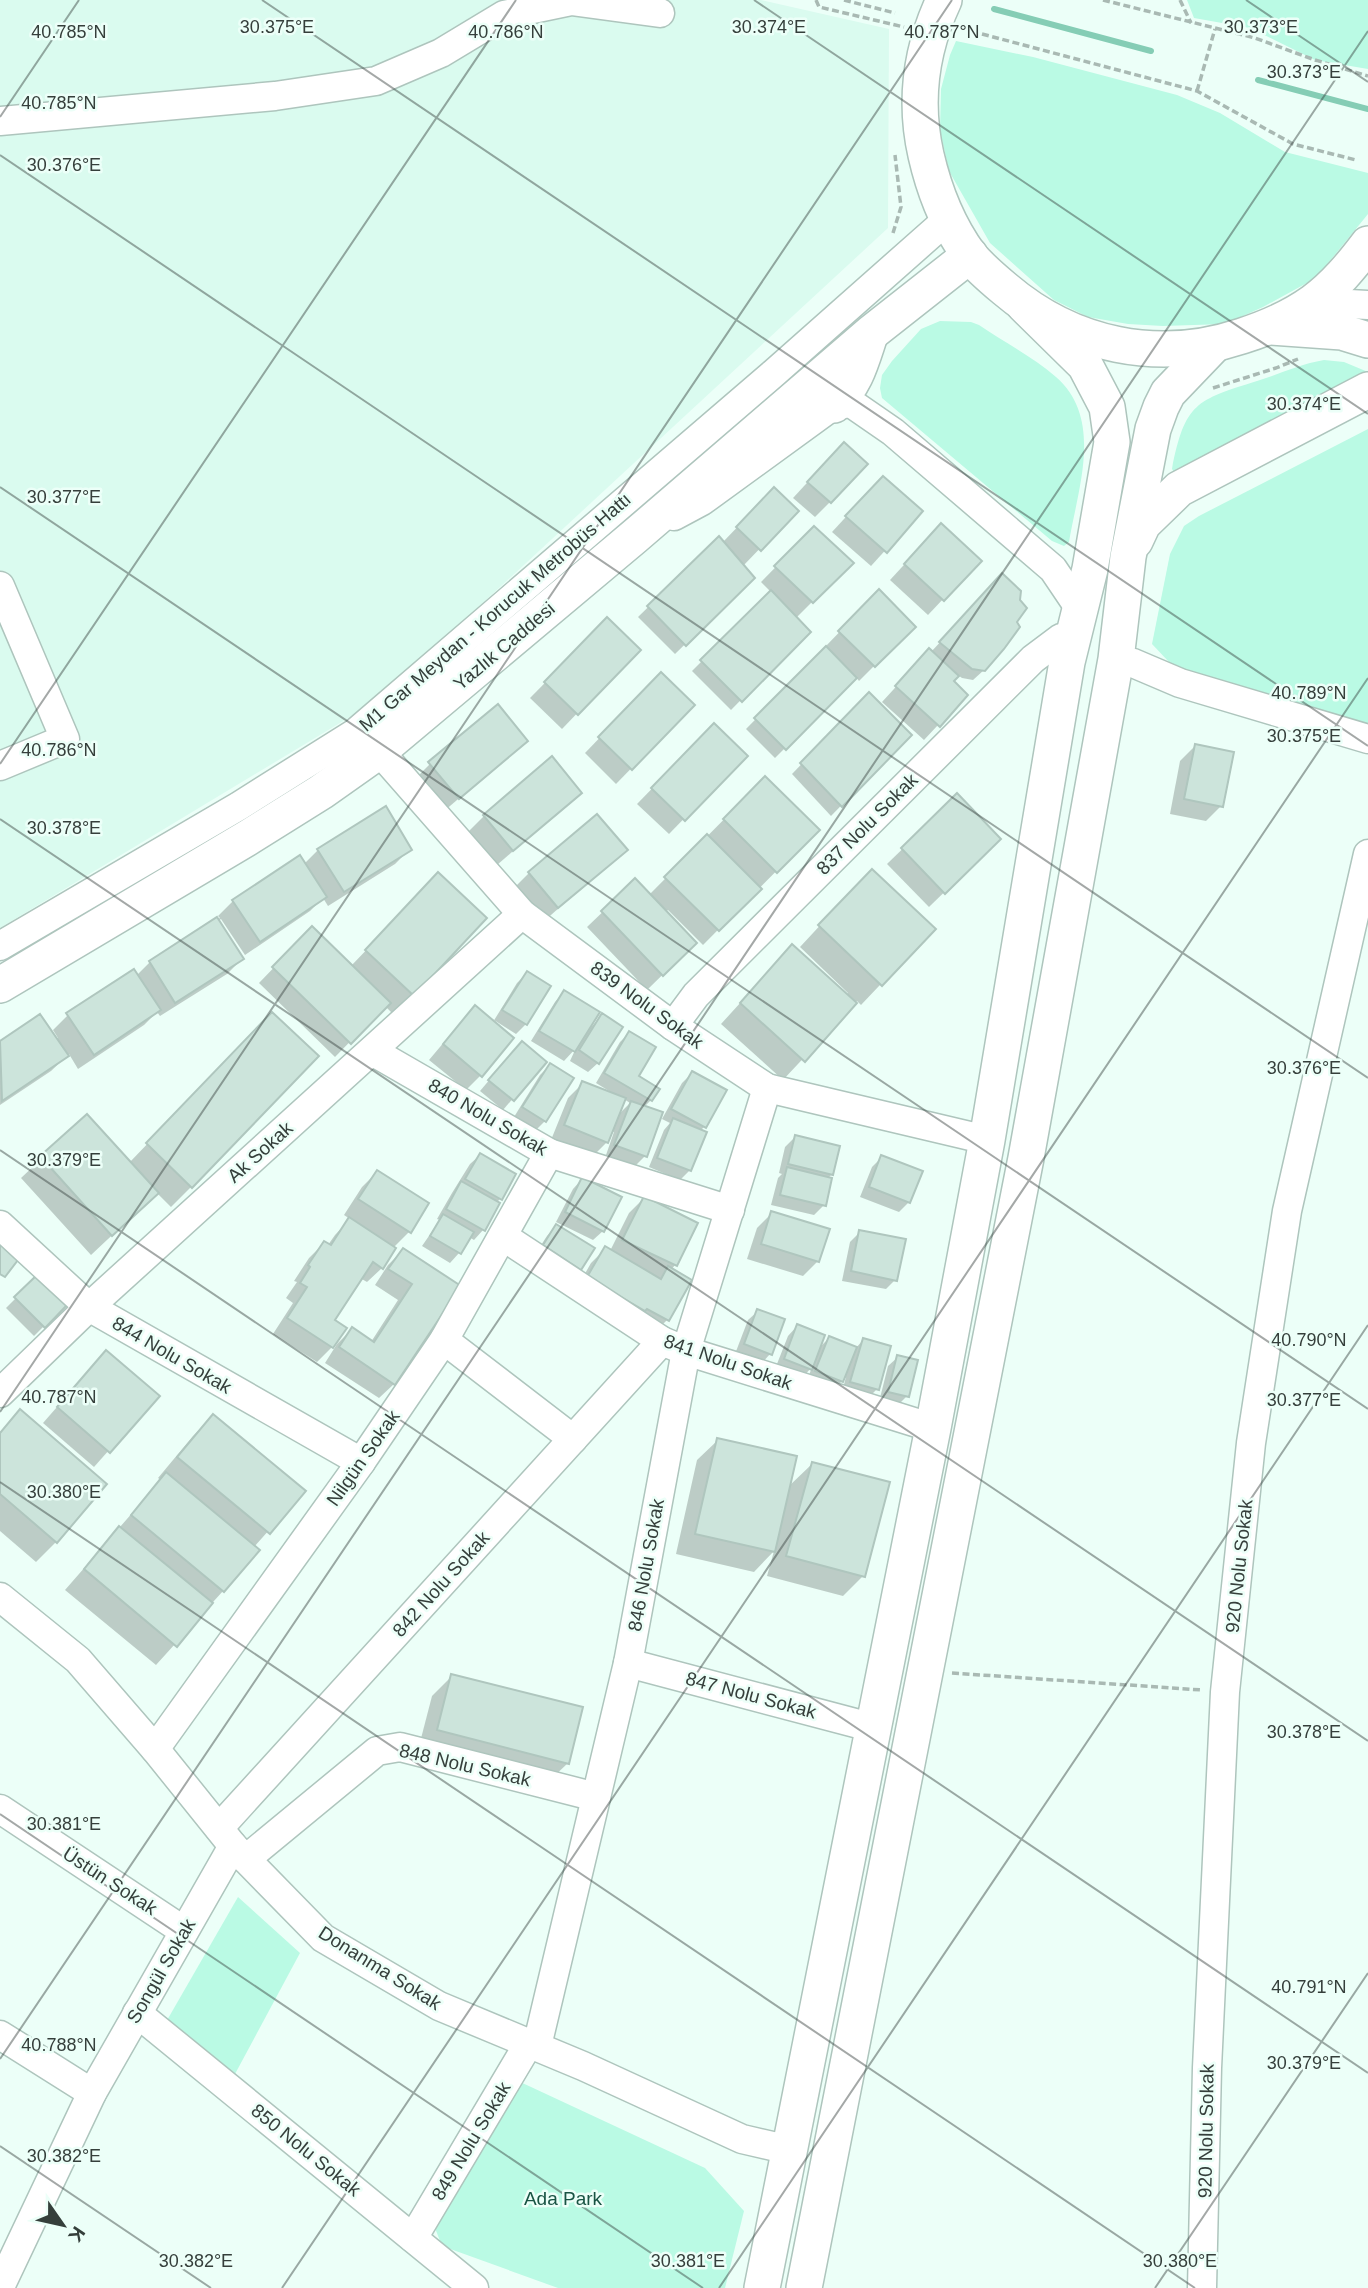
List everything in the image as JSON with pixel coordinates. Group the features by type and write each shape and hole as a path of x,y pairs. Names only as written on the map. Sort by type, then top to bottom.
{"main road":[{"path":"762,2288 933,1428 987,1140 1067,662 1090,569 1112,442 1107,407 1085,365 970,256 948,219 932,181 921,130 920,19"},
{"path":"1024,305 1067,329 1115,345 1165,350 1214,345 1270,327 1313,302 1350,268 1368,244"},
{"name":"Yazlık Caddesi","path":"0,985 249,837 321,792 379,751 871,333 970,256"},
{"path":"1270,327 1342,332 1368,340"},
{"path":"834,405 848,392 871,333"},
{"path":"804,2288 1026,1158 1116,659 1128,557 1153,429 1168,393 1214,345"},
{"path":"1128,557 1143,524 1179,489 1368,390"}],"street":[{"path":"0,121 275,96 376,81 441,54 504,15 571,1 660,13"},
{"name":"M1 Gar Meydan - Korucuk Metrobüs Hattı","path":"0,946 239,806 355,733 774,373 948,219"},
{"path":"1313,302 1368,305"},
{"path":"634,537 702,501 834,405 851,403 893,432 1053,569 1076,624"},
{"path":"0,586 65,739 0,766"},
{"name":"837 Nolu Sokak","path":"673,1026 704,986 1034,659 1076,624"},
{"path":"1116,659 1133,663 1180,683 1368,739"},
{"name":"839 Nolu Sokak","path":"379,751 522,914 673,1026 767,1088 987,1140"},
{"name":"920 Nolu Sokak","path":"1202,2288 1207,2068 1225,1692 1251,1443 1287,1210 1368,854"},
{"name":"Ak Sokak","path":"0,1392 89,1307 522,914"},
{"name":"840 Nolu Sokak","path":"372,1051 549,1153 730,1210"},
{"name":"846 Nolu Sokak","path":"533,2044 628,1663 674,1346 730,1210 767,1088"},
{"name":"Nilgün Sokak","path":"155,1749 444,1340 549,1153"},
{"name":"844 Nolu Sokak","path":"0,1225 89,1307 360,1462"},
{"name":"841 Nolu Sokak","path":"504,1237 674,1346 933,1428"},
{"path":"444,1340 573,1439"},
{"name":"842 Nolu Sokak","path":"233,1844 573,1439 674,1346"},
{"name":"Donanma Sokak","path":"0,1597 78,1660 233,1844 323,1938 439,2006 533,2044 742,2139 790,2150"},
{"name":"847 Nolu Sokak","path":"628,1663 874,1728"},
{"name":"848 Nolu Sokak","path":"233,1844 377,1751 400,1747 596,1797"},
{"name":"Üstün Sokak","path":"0,1809 184,1931"},
{"name":"Songül Sokak","path":"8,2281 92,2093 233,1844"},
{"name":"850 Nolu Sokak","path":"137,2013 474,2288"},
{"path":"0,2035 92,2093"},
{"name":"849 Nolu Sokak","path":"414,2238 533,2044"}],"path":[{"path":"816,0 819,7 920,19"},
{"path":"844,0 895,13"},
{"path":"1103,0 1255,38 1368,76"},
{"path":"1180,0 1191,23"},
{"path":"1197,91 1215,29"},
{"path":"982,34 1197,91 1293,144 1356,160"},
{"path":"892,236 901,207 895,153"},
{"path":"1208,390 1302,357"},
{"path":"926,1670 1225,1692"}],"shaded area":[{"path":"0,0 761,0 889,29 888,228 378,700 0,928"}],"green space":[{"path":"1187,0 1368,0 1368,69 1315,60 1250,28 1194,18"},
{"path":"956,41 1033,57 1177,95 1220,113 1285,152 1368,173 1368,214 1316,278 1225,324 1163,326 1128,324 1088,317 1054,300 990,243 949,171 940,130 941,89"},
{"path":"940,321 971,322 979,325 1047,370 1071,394 1080,413 1084,455 1069,542 1064,546 1052,541 882,398 882,375 892,361 921,329"},
{"path":"1324,360 1344,362 1368,372 1174,472 1172,469 1182,430 1196,407 1220,393"},
{"path":"1368,429 1368,730 1194,674 1169,662 1152,644 1170,554 1184,526"},
{"path":"238,1897 300,1953 235,2074 166,2022"},
{"name":"Ada Park","path":"516,2080 705,2168 744,2211 725,2288 558,2288 442,2246 433,2223"}],"building":[{"path":"844,442 868,464 831,503 807,482"},
{"path":"883,476 923,511 887,553 845,516"},
{"path":"774,487 799,511 761,551 736,527"},
{"path":"941,523 982,561 944,601 904,564"},
{"path":"814,526 854,563 813,603 774,566"},
{"path":"719,536 755,578 686,646 647,606"},
{"path":"1002,573 1021,591 1020,600 1027,608 1017,622 1020,627 985,671 972,669 939,642"},
{"path":"879,589 916,627 875,667 838,631"},
{"path":"771,590 811,632 742,702 700,660"},
{"path":"607,617 641,650 578,715 544,682"},
{"path":"826,646 857,678 786,750 754,718"},
{"path":"929,648 959,676 954,681 968,695 940,727 895,686"},
{"path":"661,672 695,705 632,770 598,737"},
{"path":"869,692 912,735 842,807 800,763"},
{"path":"498,704 528,741 459,799 428,762"},
{"path":"714,723 748,756 685,821 651,788"},
{"path":"1195,744 1234,752 1223,807 1184,799"},
{"path":"552,756 582,793 513,851 483,815"},
{"path":"765,776 820,830 777,873 723,819"},
{"path":"957,793 1001,839 945,894 901,848"},
{"path":"386,806 412,850 344,892 317,849"},
{"path":"597,814 628,850 558,908 528,872"},
{"path":"707,834 762,889 719,931 664,877"},
{"path":"300,855 327,897 260,942 232,900"},
{"path":"872,869 936,929 882,986 818,925"},
{"path":"438,872 487,918 414,996 365,950"},
{"path":"635,878 697,943 663,976 601,911"},
{"path":"217,917 244,959 175,1003 149,961"},
{"path":"312,926 391,1003 351,1044 272,967"},
{"path":"792,944 857,1003 805,1062 740,1003"},
{"path":"134,969 161,1010 94,1055 66,1013"},
{"path":"527,971 551,986 527,1025 502,1010"},
{"path":"564,990 600,1012 575,1052 539,1031"},
{"path":"475,1005 514,1038 482,1077 443,1044"},
{"path":"272,1012 319,1056 192,1188 146,1143"},
{"path":"602,1013 623,1027 599,1064 579,1050"},
{"path":"40,1014 69,1056 2,1101 0,1041"},
{"path":"629,1031 656,1047 639,1076 660,1089 652,1101 604,1073"},
{"path":"522,1041 547,1062 514,1101 488,1080"},
{"path":"550,1063 574,1078 546,1122 522,1107"},
{"path":"692,1071 727,1090 706,1128 671,1109"},
{"path":"582,1081 626,1098 608,1143 564,1125"},
{"path":"631,1101 663,1112 647,1157 614,1145"},
{"path":"87,1114 159,1193 112,1236 40,1156"},
{"path":"673,1118 707,1132 691,1171 657,1158"},
{"path":"795,1135 840,1146 833,1175 788,1164"},
{"path":"480,1153 516,1174 502,1200 465,1179"},
{"path":"881,1155 923,1171 910,1203 869,1187"},
{"path":"787,1167 832,1178 826,1206 780,1195"},
{"path":"377,1170 429,1203 411,1233 358,1199"},
{"path":"582,1177 622,1197 604,1232 565,1212"},
{"path":"461,1181 500,1203 485,1231 446,1209"},
{"path":"644,1196 698,1223 677,1266 622,1240"},
{"path":"771,1211 830,1229 819,1262 761,1244"},
{"path":"443,1214 474,1232 461,1254 430,1236"},
{"path":"349,1217 396,1248 383,1269 373,1262 335,1320 347,1328 333,1348 287,1318 307,1287 300,1283 310,1267 308,1265 324,1241 331,1245"},
{"path":"556,1224 595,1248 581,1270 543,1245"},
{"path":"859,1230 906,1239 897,1281 851,1271"},
{"path":"0,1241 21,1256 5,1277 0,1274"},
{"path":"605,1246 661,1279 668,1266 692,1280 669,1321 647,1309 645,1311 587,1277"},
{"path":"403,1248 461,1286 395,1385 339,1347 352,1327 374,1342 412,1284 388,1269"},
{"path":"38,1274 68,1304 45,1328 14,1297"},
{"path":"757,1309 785,1319 772,1355 744,1344"},
{"path":"797,1324 825,1335 812,1370 784,1359"},
{"path":"829,1336 857,1347 843,1382 815,1371"},
{"path":"863,1338 891,1346 879,1390 850,1382"},
{"path":"106,1350 160,1396 110,1453 57,1407"},
{"path":"897,1355 918,1360 909,1397 888,1392"},
{"path":"20,1409 107,1484 57,1543 0,1494 0,1433"},
{"path":"213,1414 306,1491 270,1534 177,1457"},
{"path":"717,1438 797,1456 775,1552 695,1534"},
{"path":"812,1462 890,1482 865,1577 786,1556"},
{"path":"166,1472 260,1550 224,1592 131,1515"},
{"path":"119,1526 213,1603 177,1647 84,1569"},
{"path":"451,1674 583,1707 569,1764 437,1730"}],"waterway":[{"path":"994,9 1151,51"},
{"path":"1258,80 1368,109"}]}
